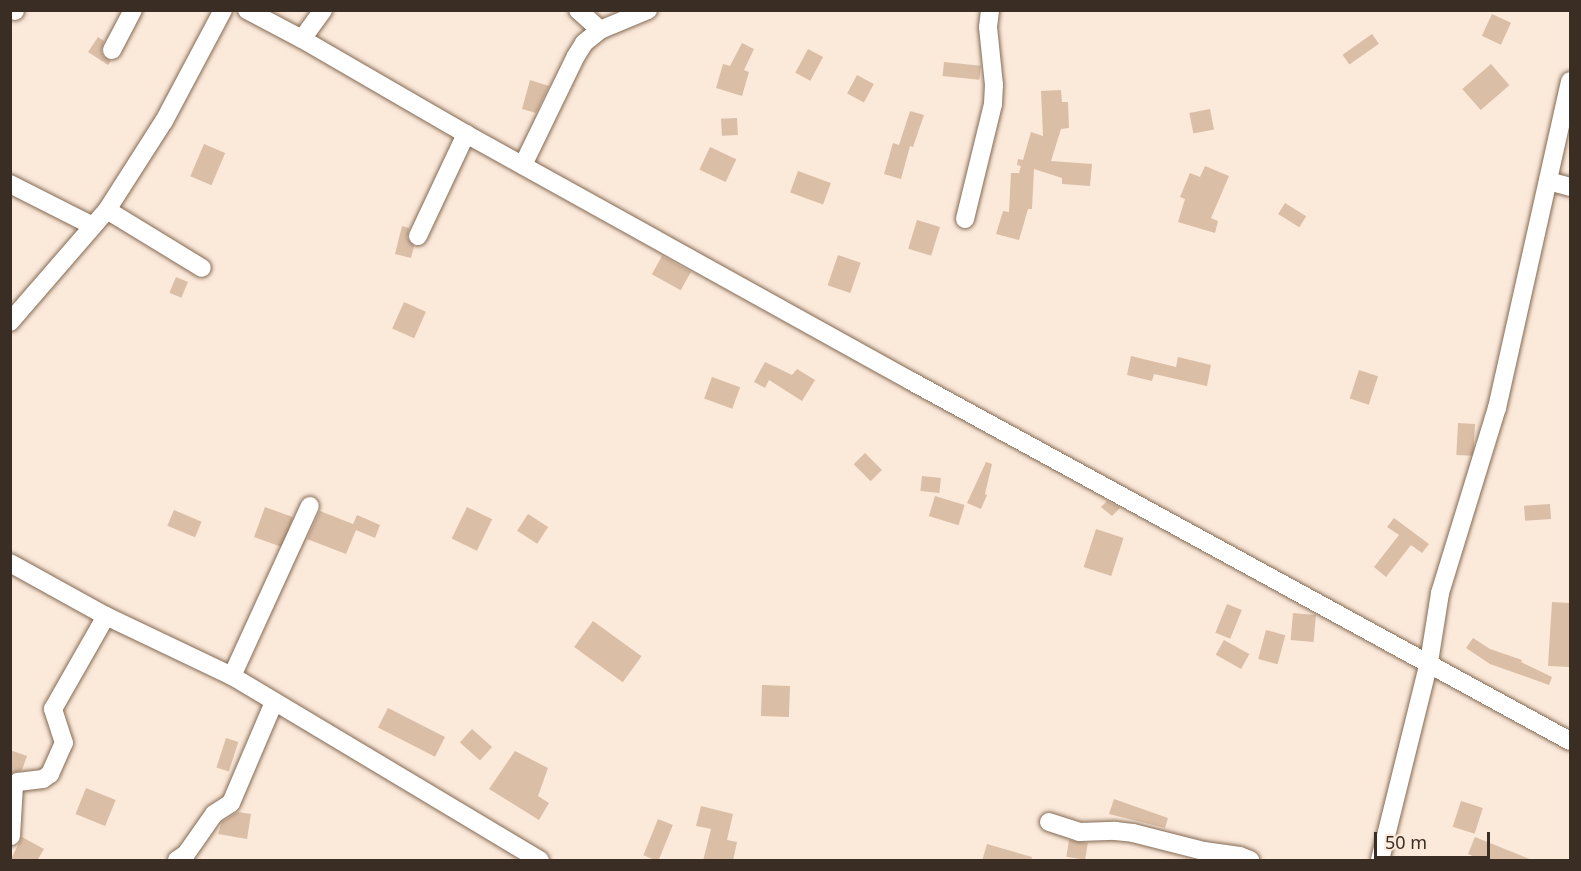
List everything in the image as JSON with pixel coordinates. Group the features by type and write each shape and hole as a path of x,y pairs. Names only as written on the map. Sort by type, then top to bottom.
{"street":[{"path":"112,50 133,10"},
{"path":"10,322 107,210 164,121 223,10"},
{"path":"247,10 911,381 1570,741"},
{"path":"302,39 323,10"},
{"path":"578,10 600,30"},
{"path":"523,165 584,43 600,30 648,10"},
{"path":"965,219 993,104 988,27 990,10"},
{"path":"1380,861 1429,662 1440,593 1497,408 1570,81"},
{"path":"418,236 466,134"},
{"path":"1548,181 1570,187"},
{"path":"10,184 93,226"},
{"path":"107,210 202,268"},
{"path":"232,676 310,506"},
{"path":"10,563 106,616 232,676 540,861"},
{"path":"11,836 14,786 18,782 43,779 50,774 64,743 53,709 106,616"},
{"path":"177,861 186,854 214,814 231,803 274,702"},
{"path":"1049,822 1079,832 1115,831 1133,834 1204,851 1240,856 1250,861"}],"building":[{"path":"1492,14 1511,23 1501,45 1482,36"},
{"path":"1372,34 1379,44 1349,64 1343,55"},
{"path":"98,37 104,41 101,51 103,56 111,61 108,65 88,52"},
{"path":"742,43 754,49 744,70 749,72 742,96 716,88 723,64 730,66"},
{"path":"808,49 823,57 810,81 795,73"},
{"path":"944,62 981,66 979,80 943,76"},
{"path":"1491,64 1509,85 1481,110 1462,89"},
{"path":"857,75 874,84 864,102 847,94"},
{"path":"530,80 549,86 536,113 522,109"},
{"path":"1061,90 1062,102 1068,102 1069,128 1061,129 1051,161 1092,164 1090,186 1062,184 1062,178 1034,169 1032,209 1028,209 1019,240 996,234 1003,211 1009,212 1011,173 1019,173 1021,166 1017,165 1018,159 1023,160 1031,132 1043,136 1041,91"},
{"path":"1210,109 1214,130 1193,134 1189,113"},
{"path":"910,111 924,115 913,147 910,146 901,179 884,174 893,143 899,145"},
{"path":"737,118 738,135 722,136 721,119"},
{"path":"204,144 225,153 211,185 190,176"},
{"path":"710,147 736,159 726,182 699,170"},
{"path":"1205,166 1229,176 1211,218 1218,221 1215,233 1178,222 1185,199 1180,197 1190,173 1200,177"},
{"path":"798,171 831,183 823,205 790,193"},
{"path":"1285,203 1306,216 1299,227 1278,214"},
{"path":"917,220 940,227 931,256 908,249"},
{"path":"402,226 409,228 407,238 414,246 411,258 395,254"},
{"path":"838,255 861,263 850,293 828,285"},
{"path":"662,256 691,272 681,290 652,274"},
{"path":"176,277 188,282 181,298 169,293"},
{"path":"404,302 426,312 414,338 392,328"},
{"path":"1131,356 1176,367 1178,357 1211,365 1207,386 1154,374 1152,381 1127,375"},
{"path":"765,362 792,375 797,369 815,380 802,401 769,380 765,388 754,382"},
{"path":"1359,370 1378,376 1369,405 1350,399"},
{"path":"712,377 740,387 732,409 704,399"},
{"path":"1458,423 1475,424 1473,456 1456,455"},
{"path":"865,453 882,470 871,481 854,464"},
{"path":"986,462 992,464 985,494 987,495 981,509 967,503"},
{"path":"922,476 941,478 939,493 920,491"},
{"path":"935,496 965,505 959,525 929,516"},
{"path":"1107,501 1120,508 1112,516 1101,507"},
{"path":"1550,504 1551,519 1525,521 1524,506"},
{"path":"265,507 293,517 282,547 254,537"},
{"path":"467,507 492,519 477,551 452,538"},
{"path":"174,510 202,522 195,537 167,526"},
{"path":"320,511 353,524 357,515 380,525 375,538 356,530 346,554 307,539"},
{"path":"528,514 548,527 537,544 517,531"},
{"path":"1394,518 1429,544 1422,553 1411,545 1386,577 1374,567 1399,535 1387,527"},
{"path":"1096,529 1124,538 1111,576 1084,567"},
{"path":"1552,602 1570,603 1570,667 1548,666"},
{"path":"1227,604 1242,610 1230,639 1215,633"},
{"path":"1293,613 1316,615 1314,642 1291,640"},
{"path":"593,621 642,656 623,682 574,647"},
{"path":"1266,630 1285,635 1278,664 1258,659"},
{"path":"1473,638 1490,649 1522,660 1521,662 1552,677 1549,685 1490,664 1466,648"},
{"path":"1224,640 1249,654 1241,669 1216,655"},
{"path":"762,685 790,686 789,717 761,716"},
{"path":"388,708 445,737 435,757 378,728"},
{"path":"472,729 492,747 480,760 460,742"},
{"path":"226,738 238,742 229,771 216,767"},
{"path":"10,750 27,756 22,770 10,774"},
{"path":"515,751 548,768 538,796 549,803 539,820 489,789"},
{"path":"86,788 116,800 105,826 76,814"},
{"path":"1114,799 1168,818 1165,828 1109,814"},
{"path":"1461,801 1483,808 1475,834 1453,827"},
{"path":"701,806 733,814 727,840 737,842 733,861 703,861 711,829 696,826"},
{"path":"238,812 251,814 247,839 218,834 222,822"},
{"path":"658,819 673,825 659,860 643,855"},
{"path":"22,837 44,849 37,861 10,861"},
{"path":"1475,837 1532,860 1484,861 1468,854"},
{"path":"1069,840 1088,843 1085,860 1066,857"},
{"path":"987,844 1032,857 1031,861 982,861"}]}
